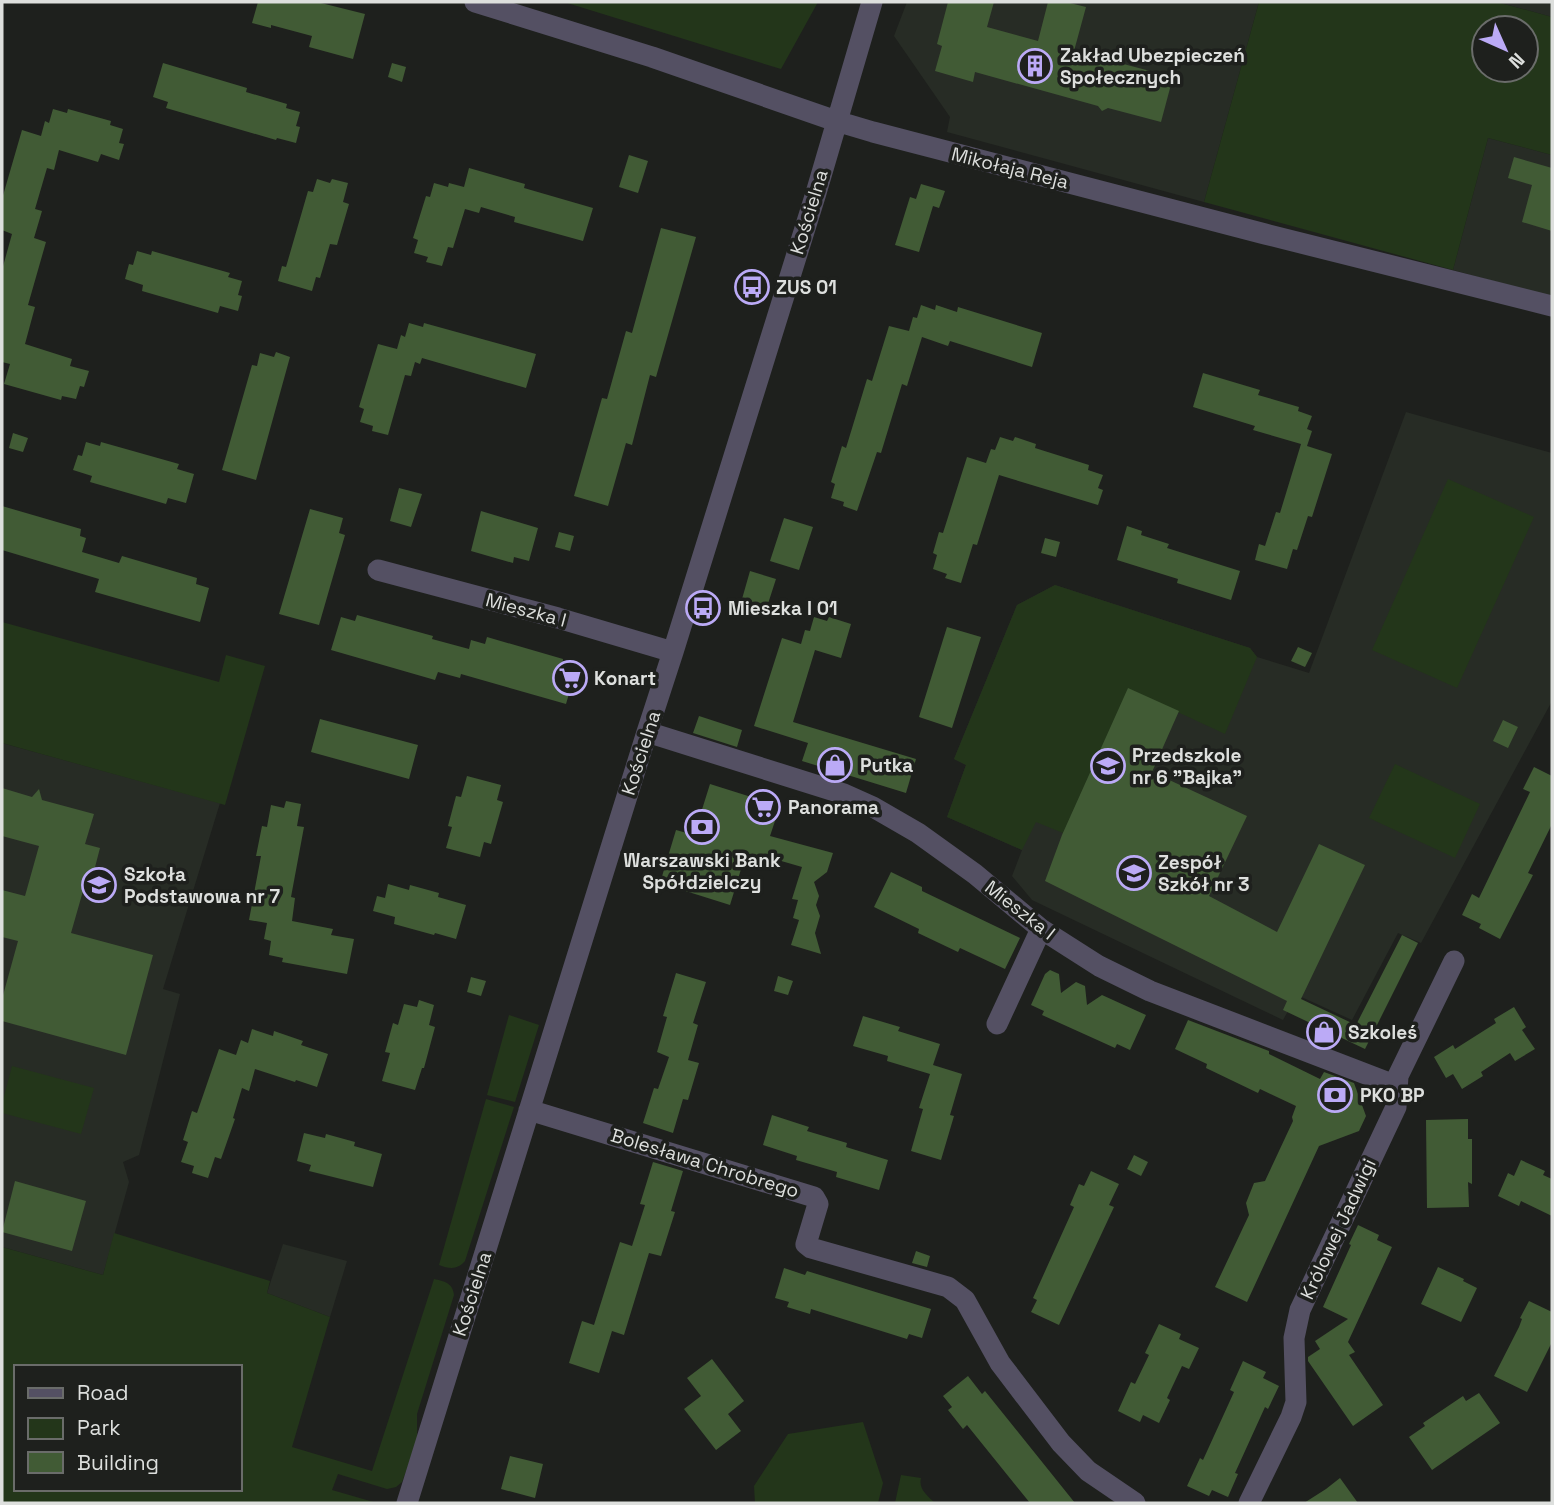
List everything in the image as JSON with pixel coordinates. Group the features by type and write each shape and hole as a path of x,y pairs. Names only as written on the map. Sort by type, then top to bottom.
{"street":[{"name":"Mikołaja Reja","path":"475,2 652,57 836,121 1253,231 1552,306"},
{"name":"Kościelna","path":"407,1503 673,652 872,2"},
{"name":"Mieszka I","path":"378,570 673,652"},
{"name":"Mieszka I","path":"647,732 844,794 873,807 918,833 975,874 1041,929 1099,967 1150,991 1397,1086"},
{"path":"998,1024 1041,929"},
{"name":"Królowej Jadwigi","path":"1249,1503 1292,1417 1296,1402 1294,1338 1300,1310 1396,1107 1398,1076 1454,961"},
{"name":"Bolesława Chrobrego","path":"529,1110 814,1197 818,1205 806,1244 811,1248 948,1287 965,1300 1000,1363 1061,1443 1088,1471 1135,1503"}],"shaded area":[{"path":"907,2 1259,2 1204,202 947,132 950,117 894,36"},
{"path":"1497,2 1552,2 1552,17"},
{"path":"1488,138 1552,155 1552,297 1453,270"},
{"path":"1406,412 1552,453 1552,701 1421,943 1398,933 1352,1020 1297,995 1283,1020 1032,900 1012,876 1022,850 947,817 966,765 954,759 1017,605 1055,585 1250,648 1257,657 1309,673"},
{"name":"Szkoła Podstawowa nr 7","path":"2,743 220,803 163,989 180,994 139,1155 123,1162 129,1182 103,1275 2,1247"},
{"path":"283,1244 347,1261 330,1317 267,1293"}],"green space":[{"path":"564,2 818,2 781,69"},
{"path":"1259,2 1497,2 1552,17 1552,155 1488,138 1453,270 1204,202"},
{"path":"1448,479 1534,517 1457,688 1372,650"},
{"path":"1055,585 1250,648 1257,657 1225,734 1128,689 1063,833 1036,822 1022,850 947,817 966,765 954,759 1017,605"},
{"path":"2,622 219,682 226,655 265,666 225,805 2,743"},
{"path":"1395,764 1480,804 1455,858 1369,818"},
{"path":"509,1015 539,1025 515,1102 487,1095"},
{"path":"12,1066 94,1088 81,1134 2,1113"},
{"path":"486,1099 514,1107 465,1261 453,1268 439,1265"},
{"path":"114,1233 270,1281 267,1293 330,1317 292,1447 372,1471 434,1279 447,1283 454,1295 417,1414 417,1442 402,1482 387,1489 338,1474 332,1490 377,1503 2,1503 2,1247 103,1275"},
{"path":"863,1422 883,1483 878,1503 755,1503 754,1486 788,1434"},
{"path":"901,1475 921,1478 922,1489 935,1503 895,1503"}],"building":[{"path":"258,2 317,2 365,14 353,59 309,47 312,36 252,23"},
{"name":"Zakład Ubezpieczeń Społecznych","path":"948,2 994,2 987,27 1038,41 1048,2 1066,2 1086,7 1074,51 1173,77 1161,122 1108,108 1102,111 1098,106 975,72 973,82 935,71 942,46 937,44"},
{"path":"163,63 247,88 246,92 287,104 286,108 300,112 296,126 300,127 296,143 277,138 276,140 166,108 168,102 153,97"},
{"path":"392,63 406,67 402,82 388,77"},
{"path":"53,109 67,113 68,109 111,121 110,125 123,129 119,143 124,144 119,160 101,154 98,162 59,150 54,170 47,168 35,209 42,211 34,238 46,242 28,305 35,307 25,344 72,359 70,366 89,371 84,387 80,386 76,399 62,396 61,400 4,384 10,364 2,362 2,270 12,234 2,230 2,199 22,130 41,136 45,121 49,123"},
{"path":"629,155 648,161 638,193 619,187"},
{"path":"1514,157 1552,168 1552,231 1522,222 1532,185 1508,178"},
{"path":"469,168 525,184 524,188 593,208 583,241 514,222 515,217 481,207 479,213 465,209 453,248 448,247 442,266 426,262 428,257 414,253 418,240 413,238 426,196 430,197 434,183 448,187 449,183 464,187"},
{"path":"317,179 330,183 332,179 348,183 343,202 349,204 337,245 330,244 320,278 316,277 312,291 278,281 282,266 286,267 308,191 313,192"},
{"path":"921,184 945,191 939,208 933,206 919,252 895,245 910,197 916,199"},
{"path":"661,228 696,237 656,377 650,375 632,445 626,443 608,506 574,496 602,398 607,399 626,331 632,333"},
{"path":"137,251 151,255 152,251 230,273 228,277 242,281 238,295 242,296 238,311 220,306 218,313 142,291 143,285 125,279 129,264 133,265"},
{"path":"921,305 935,310 936,305 957,312 958,307 1042,333 1032,367 950,341 948,346 922,337 907,386 902,384 881,453 877,452 857,511 843,506 844,502 831,498 835,484 831,482 842,446 846,448 867,379 872,381 889,326 909,331 913,317 917,318"},
{"path":"409,323 423,327 424,323 536,354 526,388 422,358 420,364 415,362 411,376 405,375 388,435 372,431 373,426 360,422 364,409 359,407 378,344 397,349 401,335 405,337"},
{"path":"276,352 290,357 256,480 222,470 252,365 257,366 260,353 274,357"},
{"path":"1203,373 1260,390 1258,395 1299,407 1298,411 1312,416 1307,429 1312,431 1307,446 1332,454 1312,517 1308,516 1297,550 1293,549 1287,569 1255,560 1259,544 1265,546 1276,512 1280,513 1301,444 1253,430 1255,426 1193,407"},
{"path":"13,433 28,438 23,452 9,448"},
{"path":"1000,437 1013,441 1015,437 1036,444 1035,448 1089,465 1088,470 1103,475 1098,488 1103,490 1098,505 999,475 977,545 973,544 961,583 945,578 947,574 933,569 937,555 933,553 939,532 943,533 967,457 986,463 991,449 995,450"},
{"path":"86,442 100,446 101,442 179,464 177,469 194,474 186,503 168,498 166,504 90,482 92,476 73,470 78,455 82,456"},
{"path":"399,488 422,494 411,527 390,521"},
{"path":"2,506 81,529 80,536 86,538 82,552 119,563 122,556 197,578 196,584 209,588 200,622 95,592 99,579 2,550"},
{"path":"310,509 343,518 339,533 345,535 319,625 279,614"},
{"path":"481,511 538,528 529,561 514,557 513,563 471,551"},
{"path":"784,518 813,527 799,570 770,561"},
{"path":"1127,526 1142,531 1141,535 1169,544 1167,548 1240,571 1231,600 1177,583 1178,579 1117,560"},
{"path":"559,532 574,536 570,551 555,547"},
{"path":"1045,538 1060,542 1056,557 1041,553"},
{"path":"750,571 776,579 765,613 740,606"},
{"path":"357,615 469,649 471,640 485,644 487,637 563,659 562,666 576,670 566,704 461,674 460,678 438,672 435,680 331,650 341,617 355,621"},
{"path":"814,617 827,621 829,617 851,624 841,658 815,650 793,722 916,759 906,793 802,761 808,743 754,726 782,638 801,644 805,630 810,631"},
{"path":"947,627 981,637 952,728 919,717"},
{"path":"1298,647 1312,653 1305,667 1291,661"},
{"name":"Zespół Szkół nr 3","path":"1128,688 1179,711 1152,772 1247,816 1209,896 1277,932 1319,844 1365,865 1301,999 1356,1025 1402,935 1418,943 1365,1049 1283,1010 1287,1001 1045,881 1062,835"},
{"path":"699,716 742,730 737,747 693,733"},
{"path":"320,719 418,745 409,779 311,752"},
{"path":"1503,720 1518,727 1508,748 1493,741"},
{"path":"1534,767 1552,776 1552,824 1528,873 1533,875 1500,939 1479,928 1481,924 1462,915 1472,894 1479,898 1530,792 1523,789"},
{"path":"467,776 501,785 497,800 503,802 491,844 484,842 480,857 446,848 452,827 448,826 456,796 461,797"},
{"path":"710,784 780,806 770,836 833,853 827,872 814,882 819,896 816,905 820,916 815,933 821,954 791,945 799,920 793,918 798,900 792,899 802,867 746,853 730,905 660,883 676,830 694,835"},
{"path":"2,788 32,797 39,789 42,800 94,814 85,844 100,848 94,871 89,870 71,933 153,955 126,1055 2,1021 2,999 18,941 2,937 2,890 25,896 39,846 2,836"},
{"path":"286,801 301,804 297,826 304,827 291,897 295,898 292,921 333,929 331,935 354,939 347,974 282,962 283,958 269,955 271,941 264,939 267,923 249,920 261,856 256,856 262,826 267,827 271,805 284,808"},
{"path":"891,872 922,887 922,891 1020,938 1005,969 960,948 958,952 918,933 919,929 874,907"},
{"path":"388,884 409,890 410,885 439,893 438,897 466,905 456,939 394,924 395,917 373,911 377,896 385,898"},
{"path":"1050,970 1059,974 1061,993 1076,982 1085,986 1087,1005 1102,995 1146,1015 1130,1050 1117,1044 1115,1048 1042,1015 1044,1011 1031,1005 1045,974"},
{"path":"676,973 706,982 693,1023 698,1025 688,1060 699,1063 688,1100 683,1099 673,1133 643,1123 654,1088 658,1089 669,1057 657,1052 667,1017 663,1016"},
{"path":"778,976 793,981 788,995 774,991"},
{"path":"471,977 486,981 481,996 467,992"},
{"path":"419,1000 434,1005 429,1025 435,1027 415,1090 382,1081 390,1053 385,1052 393,1023 398,1025 404,1004 417,1007"},
{"path":"1514,1007 1526,1027 1522,1030 1535,1049 1515,1061 1510,1053 1481,1072 1483,1076 1462,1089 1453,1074 1446,1078 1434,1057 1453,1045 1455,1049 1496,1023 1494,1019"},
{"path":"863,1016 900,1027 898,1031 940,1044 933,1065 962,1074 950,1115 954,1116 941,1160 911,1151 923,1109 919,1108 930,1074 887,1061 888,1056 853,1046"},
{"path":"1188,1020 1269,1051 1269,1054 1320,1079 1324,1072 1354,1083 1366,1116 1359,1131 1319,1146 1247,1302 1215,1287 1249,1215 1246,1203 1254,1183 1265,1181 1293,1121 1296,1106 1260,1089 1258,1093 1206,1068 1207,1064 1175,1049"},
{"path":"252,1029 273,1036 274,1031 303,1041 301,1045 328,1054 317,1087 255,1069 249,1091 242,1088 221,1159 215,1157 208,1178 192,1173 194,1166 181,1162 188,1142 183,1140 192,1111 197,1113 219,1049 236,1055 241,1040 248,1043"},
{"path":"772,1115 809,1127 807,1131 847,1143 846,1147 888,1160 879,1190 836,1177 837,1172 796,1160 797,1156 763,1145"},
{"path":"1468,1119 1468,1139 1472,1139 1472,1184 1468,1182 1469,1207 1427,1208 1426,1120"},
{"path":"304,1133 325,1138 326,1134 355,1142 354,1146 382,1154 373,1187 309,1171 311,1165 297,1161"},
{"path":"1134,1155 1148,1162 1141,1176 1127,1169"},
{"path":"1521,1160 1545,1171 1543,1175 1552,1179 1552,1216 1521,1201 1519,1206 1498,1196 1508,1173 1514,1176"},
{"path":"653,1162 683,1171 671,1211 675,1212 661,1256 649,1253 624,1335 612,1331 599,1373 569,1363 582,1321 594,1325 620,1242 632,1246 645,1205 640,1204"},
{"path":"1091,1171 1119,1184 1109,1205 1114,1207 1059,1325 1031,1312 1037,1300 1033,1298 1074,1207 1070,1205 1079,1184 1084,1186"},
{"path":"15,1181 86,1201 72,1251 2,1232"},
{"path":"1358,1225 1379,1235 1377,1240 1392,1247 1348,1342 1355,1352 1349,1355 1383,1405 1353,1426 1308,1361 1308,1357 1320,1349 1315,1341 1348,1319 1323,1307"},
{"path":"916,1251 930,1256 927,1267 912,1263"},
{"path":"1438,1267 1477,1288 1461,1322 1421,1304"},
{"path":"784,1268 805,1275 807,1271 931,1309 922,1338 909,1334 907,1339 811,1309 810,1314 787,1307 789,1302 775,1298"},
{"path":"1529,1301 1552,1312 1552,1342 1527,1392 1494,1376"},
{"path":"1159,1324 1181,1334 1179,1339 1199,1348 1189,1369 1182,1366 1159,1423 1143,1415 1140,1422 1118,1411 1131,1382 1135,1384 1149,1355 1145,1353"},
{"path":"712,1359 744,1401 728,1414 741,1431 716,1450 684,1409 701,1396 687,1378"},
{"path":"1243,1361 1266,1372 1263,1378 1279,1386 1268,1409 1265,1407 1235,1473 1238,1474 1228,1497 1212,1490 1209,1496 1187,1486 1200,1458 1203,1460 1234,1392 1230,1390"},
{"path":"968,1376 982,1394 985,1391 1075,1503 1030,1503 967,1425 963,1429 948,1410 952,1407 943,1396"},
{"path":"1479,1393 1500,1423 1432,1470 1409,1437 1425,1426 1423,1423 1463,1396 1466,1401"},
{"path":"510,1456 543,1464 535,1498 501,1489"},
{"path":"1340,1478 1358,1503 1304,1503 1326,1489"}],"place":[{"name":"Zakład Ubezpieczeń Społecznych","path":"1035,66"},
{"name":"ZUS 01","path":"752,287"},
{"name":"Mieszka I 01","path":"703,608"},
{"name":"Konart","path":"570,678"},
{"name":"Putka","path":"835,765"},
{"name":"Przedszkole nr 6 \"Bajka\"","path":"1108,766"},
{"name":"Panorama","path":"763,807"},
{"name":"Warszawski Bank Spółdzielczy","path":"702,827"},
{"name":"Zespół Szkół nr 3","path":"1134,873"},
{"name":"Szkoła Podstawowa nr 7","path":"99,885"},
{"name":"Szkoleś","path":"1324,1032"},
{"name":"PKO BP","path":"1335,1095"}]}
